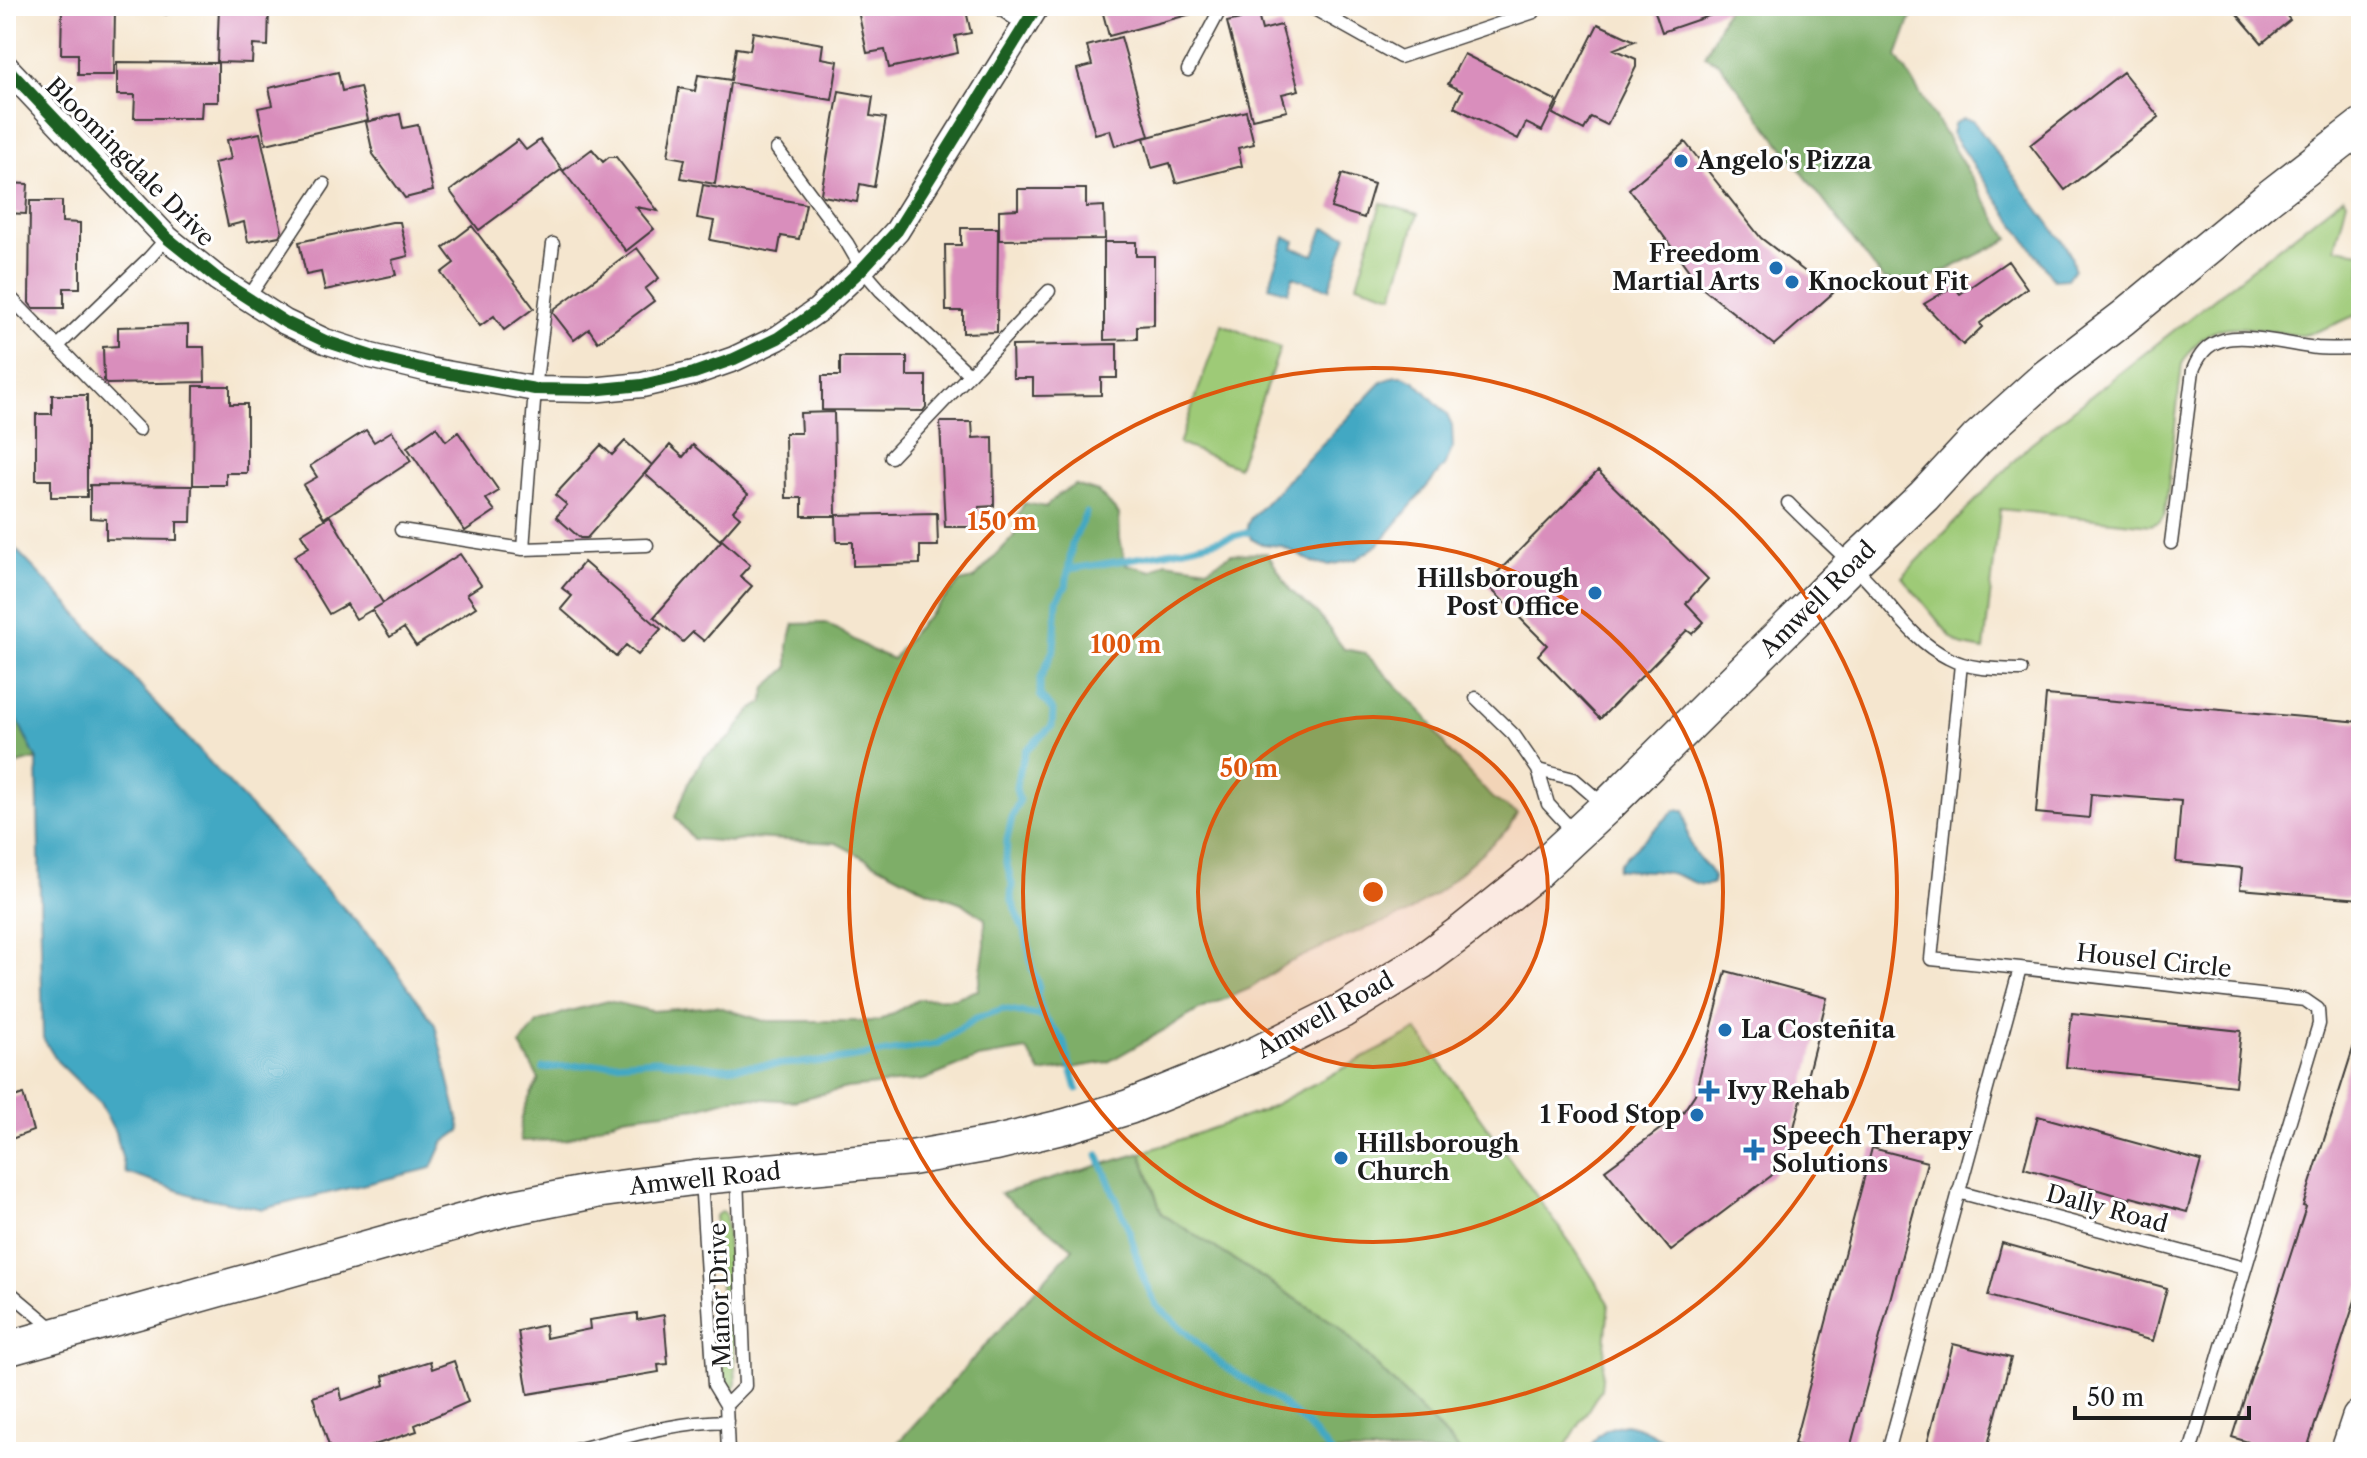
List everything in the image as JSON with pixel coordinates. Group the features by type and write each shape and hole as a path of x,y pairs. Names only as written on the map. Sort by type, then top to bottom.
{"main road":[{"name":"Amwell Road","path":"6,1349 509,1208 595,1191 701,1177 911,1158 996,1143 1066,1126 1129,1107 1200,1078 1342,1011 1421,962 1463,931 1577,835 1924,496 1977,439 2046,377 2361,126"},
{"path":"2350,1452 2361,1419"}],"street":[{"name":"Bloomingdale Drive","path":"6,67 167,238 247,300 285,322 325,341 429,370 535,389 591,390 642,385 694,373 734,359 778,338 818,310 897,231 1030,15"}],"lane":[{"path":"996,6 1030,15"},
{"path":"1188,70 1222,6"},
{"path":"1309,6 1400,57 1534,12"},
{"path":"777,149 883,294 969,374"},
{"path":"247,300 324,184"},
{"path":"59,345 167,238"},
{"path":"523,549 535,389 553,244"},
{"path":"891,457 1049,291"},
{"path":"6,293 139,430"},
{"path":"2171,543 2193,370 2206,349 2219,341 2235,338 2319,348 2361,348"},
{"path":"1788,503 1876,589 1913,634 1939,653 1961,664 2021,670"},
{"path":"401,530 523,549 647,545"},
{"path":"1888,1452 2020,968 1931,959 1961,664"},
{"path":"1476,698 1514,735 1538,770 1548,804 1577,835"},
{"path":"1538,770 1574,779 1606,807"},
{"name":"Housel Circle","path":"2020,968 2305,1000 2318,1009 2319,1024 2190,1452"},
{"name":"Manor Drive","path":"726,1405 745,1386 737,1175"},
{"name":"Manor Drive","path":"701,1177 714,1385 726,1405 728,1452"},
{"name":"Dally Road","path":"1958,1192 2244,1268"},
{"path":"6,1289 59,1334"},
{"path":"567,1452 597,1448 654,1429 727,1421"}],"green space":[{"path":"1728,6 1915,6 1897,56 2009,239 1917,285 1883,279 1719,63 1705,56"},
{"path":"2344,196 2347,201 2335,248 2361,252 2361,313 2303,335 2235,327 2212,332 2202,339 2182,364 2165,514 2159,522 2150,525 2000,509 1984,650 1963,646 1951,637 1902,577 2030,444"},
{"path":"1381,203 1418,214 1393,295 1357,284"},
{"path":"1222,324 1280,348 1238,467 1179,444"},
{"path":"1075,485 1098,492 1119,514 1120,539 1126,564 1152,571 1166,562 1208,568 1231,554 1267,553 1291,591 1318,614 1344,649 1365,653 1426,716 1447,749 1492,798 1517,813 1508,829 1442,889 1406,914 1349,935 1286,964 1251,988 1201,1009 1108,1062 1041,1073 1027,1050 978,1058 924,1080 847,1088 793,1101 737,1097 698,1108 623,1117 565,1140 521,1141 522,1116 539,1079 520,1045 537,1023 566,1012 608,1001 652,1011 716,1006 764,1021 878,1021 919,999 954,998 978,990 985,945 985,919 962,903 926,890 836,843 753,838 732,842 693,839 675,817 703,758 731,737 750,711 763,703 766,687 788,668 788,645 794,624 826,623 873,651 893,659 913,632 960,582 974,579 1014,536 1024,503 1046,507 1059,494"},
{"path":"6,697 37,759 6,767"},
{"path":"1417,1030 1574,1248 1609,1303 1601,1389 1562,1452 1461,1452 1337,1325 1162,1214 1141,1153 1262,1111"},
{"path":"1141,1153 1162,1214 1337,1325 1461,1452 901,1452 892,1449 1073,1248 1000,1194"},
{"path":"721,1212 726,1216 736,1382 734,1389 726,1390 722,1384 724,1338 715,1216"}],"water":[{"path":"1963,119 1973,121 2065,245 2074,269 2067,279 2054,280 1952,135 1954,124"},
{"path":"1324,228 1347,235 1329,289 1293,277 1288,292 1269,286 1285,237 1295,241 1293,248 1314,255"},
{"path":"1395,376 1415,381 1447,414 1452,425 1453,447 1445,465 1379,544 1357,559 1329,565 1314,563 1281,546 1251,539 1247,526 1250,519 1382,382"},
{"path":"6,539 382,950 435,1025 461,1130 443,1143 432,1168 263,1209 195,1196 126,1173 116,1134 100,1103 57,1061 43,1038 37,760 6,697"},
{"path":"1675,810 1684,811 1690,844 1712,873 1713,883 1699,884 1661,872 1617,869 1619,863"},
{"path":"1625,1424 1652,1434 1676,1452 1588,1452 1602,1432"}],"building":[{"path":"62,6 115,6 114,75 78,75 78,54 61,54"},
{"path":"219,6 269,6 268,46 253,45 252,63 217,62"},
{"path":"857,6 884,6 885,13 917,6 965,6 971,33 955,36 958,53 889,68 885,50 867,53"},
{"path":"1101,6 1198,6 1199,12 1109,36"},
{"path":"1653,6 1729,6 1729,9 1662,32"},
{"path":"2230,6 2279,6 2290,20 2262,43"},
{"path":"1258,15 1262,30 1281,25 1299,90 1282,94 1287,111 1252,119 1227,22"},
{"path":"1598,24 1635,41 1614,49 1636,59 1636,67 1607,125 1591,117 1584,130 1553,114"},
{"path":"753,32 823,44 821,58 838,61 832,100 730,83 715,184 681,178 685,159 668,156 679,88 695,91 698,75 731,80 736,48 750,50"},
{"path":"1121,37 1149,136 1115,146 1110,130 1095,134 1077,69 1092,65 1087,46"},
{"path":"1464,54 1557,101 1542,131 1526,123 1518,139 1454,107 1462,91 1448,84"},
{"path":"117,62 218,63 218,102 202,102 201,118 134,118 135,95 117,95"},
{"path":"338,72 342,91 360,87 368,120 266,144 258,108 273,105 269,88"},
{"path":"2123,72 2159,117 2065,190 2030,145"},
{"path":"839,91 873,97 870,116 886,118 874,187 860,184 857,202 823,196 821,193"},
{"path":"1246,111 1254,144 1238,148 1242,166 1176,183 1170,163 1152,168 1144,138"},
{"path":"400,114 403,128 418,125 433,191 405,198 373,154 366,122"},
{"path":"260,133 282,231 279,236 248,242 244,222 228,226 214,163 231,159 227,140"},
{"path":"518,140 526,150 540,140 562,169 479,230 450,191"},
{"path":"1685,142 1761,238 1833,293 1774,345 1701,287 1629,189"},
{"path":"592,149 603,162 609,157 616,157 658,211 636,207 654,229 626,251 563,171"},
{"path":"1342,174 1374,184 1364,218 1331,208"},
{"path":"6,183 28,184 26,214 6,213"},
{"path":"703,185 806,204 799,239 781,236 778,253 710,240 714,221 697,218"},
{"path":"1018,189 1086,189 1086,207 1104,206 1105,239 999,240 999,210 1018,209"},
{"path":"30,201 62,201 62,222 80,223 80,288 64,288 64,308 33,308 29,303"},
{"path":"400,222 408,256 392,260 396,275 325,290 321,272 306,275 299,242"},
{"path":"472,226 534,308 504,330 494,316 480,326 441,273 454,263 443,248"},
{"path":"961,228 998,228 997,332 963,333 963,311 946,311 945,245 961,245"},
{"path":"1104,242 1136,242 1136,256 1154,256 1154,325 1137,326 1137,339 1104,340"},
{"path":"637,248 659,278 645,289 654,301 598,342 589,329 574,340 553,313 554,309"},
{"path":"2008,261 2027,288 1980,323 1982,327 1963,345 1924,304 1954,286 1960,294"},
{"path":"188,325 188,347 204,347 205,382 107,384 104,381 103,347 118,346 118,327"},
{"path":"1117,344 1117,378 1101,378 1101,395 1033,396 1033,378 1013,378 1012,346"},
{"path":"840,357 907,357 907,376 926,376 926,407 923,411 822,410 822,376 840,376"},
{"path":"194,386 230,386 230,404 247,404 247,473 226,473 226,485 193,485"},
{"path":"52,395 87,395 87,497 51,497 51,480 36,480 36,414 52,414"},
{"path":"834,412 836,516 802,516 802,498 786,498 785,433 801,433 800,413"},
{"path":"940,422 972,422 973,438 993,437 994,506 979,507 979,527 945,527"},
{"path":"436,427 446,441 458,432 499,491 486,499 495,511 465,531 407,447"},
{"path":"366,430 374,442 392,431 411,461 324,518 303,485 317,477 310,466"},
{"path":"625,441 652,465 587,538 580,538 556,517 567,505 555,495 601,445 612,455"},
{"path":"670,445 683,457 693,445 748,494 733,511 740,517 720,540 645,474"},
{"name":"Hillsborough Post Office","path":"1598,471 1708,579 1686,603 1704,622 1692,634 1687,630 1600,719 1538,655 1547,645 1486,584"},
{"path":"90,485 192,486 191,522 177,522 177,540 106,539 106,519 90,518"},
{"path":"937,513 938,546 920,546 920,564 853,566 853,542 837,542 836,515"},
{"path":"330,516 383,603 460,554 481,585 467,594 476,607 416,646 404,628 390,637 372,610 382,604 356,619 347,604 329,614 294,556 309,547 301,534"},
{"path":"722,540 750,565 740,576 752,586 704,641 693,632 683,642 654,617"},
{"path":"584,562 661,629 638,655 626,645 616,657 561,609 572,596 562,588"},
{"path":"2046,695 2361,722 2361,899 2240,889 2242,868 2176,862 2181,801 2091,794 2089,818 2036,813"},
{"path":"1726,971 1827,998 1787,1155 1771,1176 1671,1251 1605,1170 1683,1112 1695,1094"},
{"path":"2072,1013 2241,1031 2235,1086 2066,1067"},
{"path":"2357,1036 2361,1037 2361,1282 2306,1452 2280,1452 2232,1437"},
{"path":"23,1094 33,1131 6,1141 6,1100"},
{"path":"2038,1116 2201,1161 2187,1212 2024,1168"},
{"path":"1872,1148 1927,1162 1849,1452 1826,1452 1794,1444"},
{"path":"2002,1243 2167,1288 2153,1341 1988,1296"},
{"path":"637,1313 637,1320 664,1315 668,1364 658,1365 659,1372 528,1394 518,1331 545,1325 546,1338 590,1329 589,1320"},
{"path":"1953,1344 2011,1358 1986,1452 1925,1452"},
{"path":"430,1361 432,1369 454,1361 468,1402 415,1425 417,1431 353,1452 331,1452 313,1397 340,1388 342,1400 385,1385 383,1376"}],"waterway":[{"path":"1043,1016 1028,942 1011,898 1007,840 1019,801 1016,788 1026,750 1052,726 1053,711 1040,695 1040,680 1054,648 1057,600 1066,586 1072,544 1086,513"},
{"path":"1069,569 1163,553 1256,530"},
{"path":"543,1068 656,1060 722,1068 829,1061 937,1044 976,1018 1003,1009 1043,1016 1063,1040 1077,1089"},
{"path":"1098,1155 1156,1305 1222,1365 1277,1400 1307,1425 1331,1452"}],"cycle path":[{"path":"6,67 167,238 218,279 285,322 325,341 429,370 535,389 591,390 642,385 694,373 734,359 778,338 818,310 897,231 1037,6"}],"place":[{"name":"Angelo's Pizza","path":"1681,161"},
{"name":"Freedom Martial Arts","path":"1776,268"},
{"name":"Knockout Fit","path":"1792,282"},
{"name":"Hillsborough Post Office","path":"1595,593"},
{"name":"La Costeñita","path":"1725,1030"},
{"name":"Ivy Rehab","path":"1709,1091"},
{"name":"1 Food Stop","path":"1697,1115"},
{"name":"Speech Therapy Solutions","path":"1754,1150"},
{"name":"Hillsborough Church","path":"1341,1158"}]}
